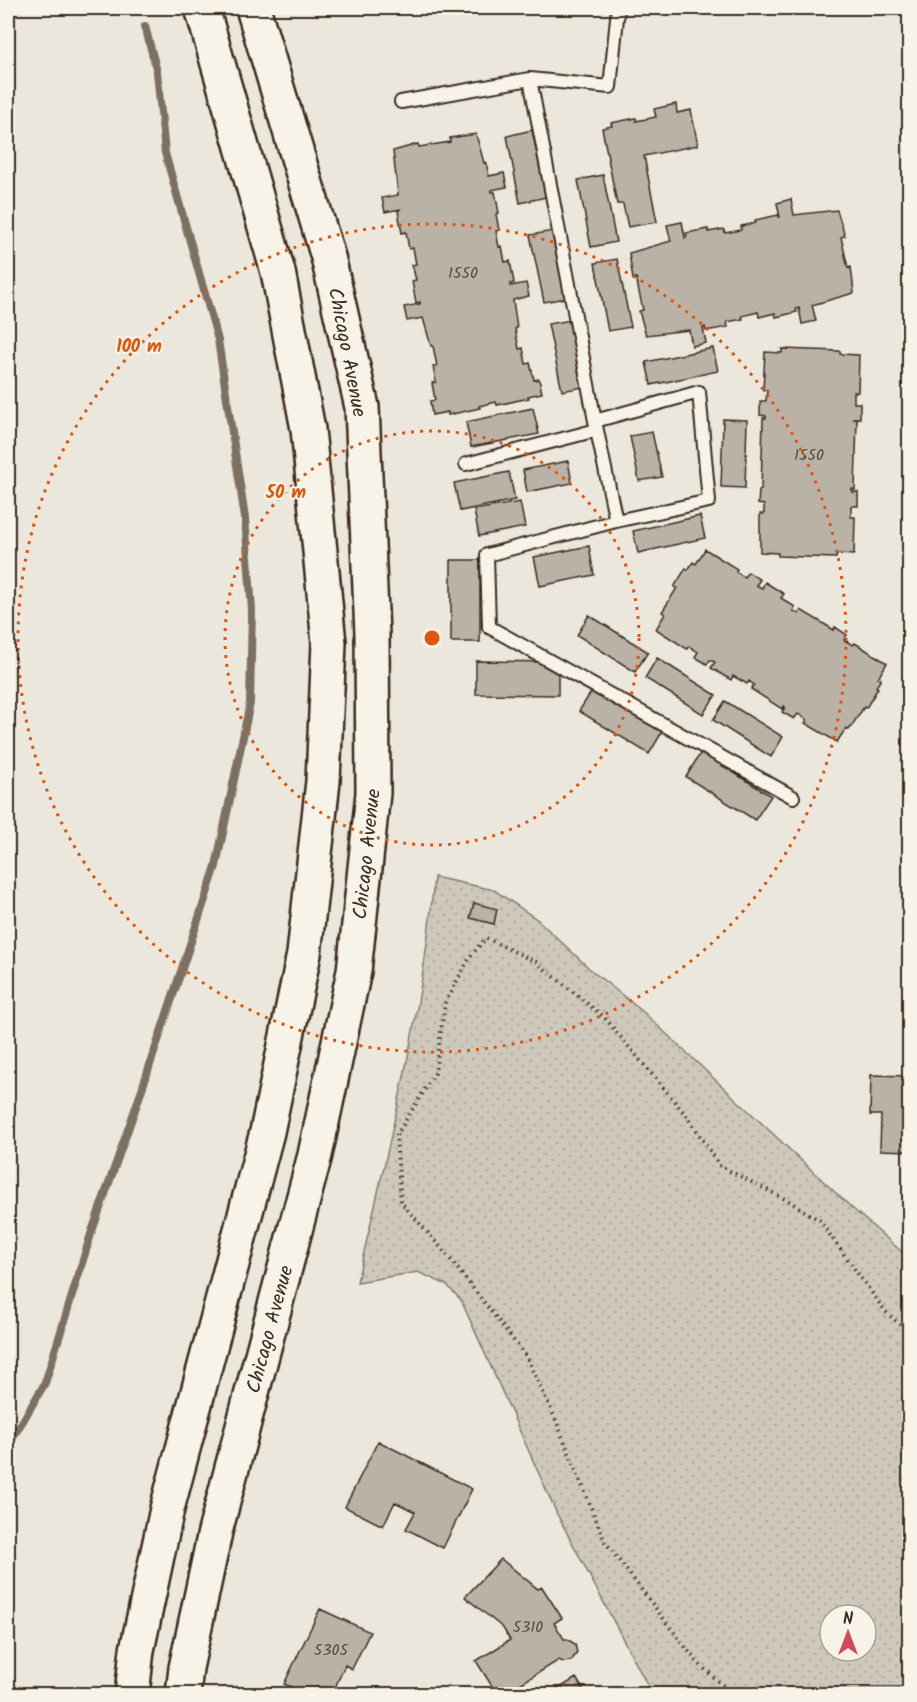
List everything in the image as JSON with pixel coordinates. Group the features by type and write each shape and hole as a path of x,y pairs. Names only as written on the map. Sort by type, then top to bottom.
{"main road":[{"path":"132,1695 137,1650 167,1509 267,1132 304,954 323,781 329,643 308,429 285,306 278,272 202,8"},
{"name":"Chicago Avenue","path":"183,1695 186,1668 215,1532 315,1155 354,971 373,793 372,634 362,407 328,257 253,8"}],"lane":[{"path":"401,102 530,79 610,87 618,8"},
{"path":"530,79 616,521"},
{"path":"466,464 596,426 699,392 709,501 616,521 487,555 489,627 793,796"}],"path":[{"path":"732,1695 696,1662 605,1542 555,1419 526,1356 447,1254 401,1202 396,1136 435,1073 445,1003 470,957 486,938 536,962 604,1017 686,1115 720,1166 787,1200 819,1220 885,1311 909,1334"}],"shaded area":[{"path":"434,877 494,890 538,920 592,971 642,1011 853,1209 909,1258 909,1694 652,1694 557,1514 461,1300 447,1285 418,1272 357,1282 403,1081 422,980"}],"building":[{"path":"676,104 677,113 691,110 698,145 644,156 657,222 628,227 623,204 617,204 602,128 612,126 611,123 656,117 654,109"},
{"path":"532,130 546,197 520,203 507,136"},
{"path":"476,134 489,176 504,173 507,187 491,190 495,192 499,213 496,214 499,230 496,231 505,262 510,261 514,283 510,286 526,283 529,296 513,300 517,328 515,329 519,349 523,348 526,364 530,363 534,380 539,379 542,393 528,396 529,398 497,405 496,402 448,415 448,412 432,415 430,401 435,400 432,383 436,382 433,366 437,366 433,346 431,346 423,318 407,321 404,307 420,304 420,302 416,303 412,281 416,280 412,265 416,264 413,248 409,249 406,232 402,233 398,211 401,209 385,212 382,198 398,195 393,151 418,144 419,147 450,142 450,138"},
{"path":"603,175 616,242 591,247 578,180"},
{"path":"791,199 794,215 837,210 845,236 841,237 848,268 851,267 854,293 812,305 816,321 802,324 799,308 796,309 797,312 776,317 775,313 759,317 758,312 742,316 743,319 727,322 728,327 706,331 705,327 703,328 706,343 692,346 689,330 646,335 639,311 643,310 636,278 633,279 629,253 671,241 667,225 682,222 685,238 686,233 724,229 725,233 741,230 741,226 756,223 755,220 778,215 780,218 777,203"},
{"path":"553,231 566,298 544,302 530,235"},
{"path":"617,259 631,327 608,331 595,263"},
{"path":"571,320 584,387 562,391 548,324"},
{"path":"713,348 718,371 651,385 646,362"},
{"path":"782,349 840,351 840,354 859,355 858,392 854,392 854,403 860,403 860,418 853,418 857,419 855,490 852,489 852,492 858,492 858,506 851,506 851,517 855,517 854,555 837,554 836,558 778,556 778,553 760,552 760,514 764,514 764,505 758,504 759,490 761,490 763,418 766,416 760,415 760,401 766,401 767,390 763,390 765,352 782,353"},
{"path":"533,408 539,434 471,447 466,422"},
{"path":"723,419 747,420 745,488 721,487"},
{"path":"652,432 662,477 639,481 630,436"},
{"path":"568,461 572,483 527,492 523,470"},
{"path":"509,472 515,500 460,511 454,483"},
{"path":"520,502 525,527 479,536 474,510"},
{"path":"700,516 705,538 638,553 633,531"},
{"path":"589,546 594,575 540,586 534,557"},
{"path":"705,549 737,569 736,572 744,577 748,572 760,580 756,585 762,588 765,582 784,594 781,598 795,607 793,611 799,614 801,610 834,630 835,627 847,635 844,640 853,645 855,643 887,663 878,678 881,679 876,687 878,688 866,708 864,707 849,730 846,728 837,742 805,723 807,720 798,714 794,719 782,712 784,706 782,709 751,689 754,685 749,681 747,684 733,676 731,680 711,668 715,662 710,660 707,664 695,657 698,652 689,646 687,649 656,629 665,614 662,612 677,588 674,587 686,568 688,570 693,562 696,564"},
{"path":"451,560 480,560 480,642 451,642"},
{"path":"589,615 648,652 635,672 577,635"},
{"path":"657,658 716,695 703,714 645,678"},
{"path":"476,661 551,662 558,666 558,695 476,694"},
{"path":"595,686 664,729 649,754 579,711"},
{"path":"725,701 783,737 771,757 713,720"},
{"path":"701,752 771,796 755,820 686,777"},
{"path":"474,903 497,909 494,924 470,918"},
{"path":"871,1075 910,1076 910,1151 880,1150 881,1115 870,1115"},
{"path":"378,1441 472,1489 443,1548 406,1529 415,1512 395,1502 383,1526 345,1507"},
{"path":"501,1559 538,1589 542,1587 562,1618 554,1623 564,1639 575,1644 577,1653 571,1661 559,1660 504,1694 497,1694 476,1661 510,1640 503,1628 465,1597"},
{"path":"320,1609 370,1632 352,1669 345,1665 334,1690 345,1694 300,1694 301,1691 284,1684"},
{"path":"576,1678 586,1694 550,1694"}],"waterway":[{"path":"8,1446 45,1383 91,1234 216,866 250,703 252,610 245,518 218,340 165,153 157,72 145,26"}]}
